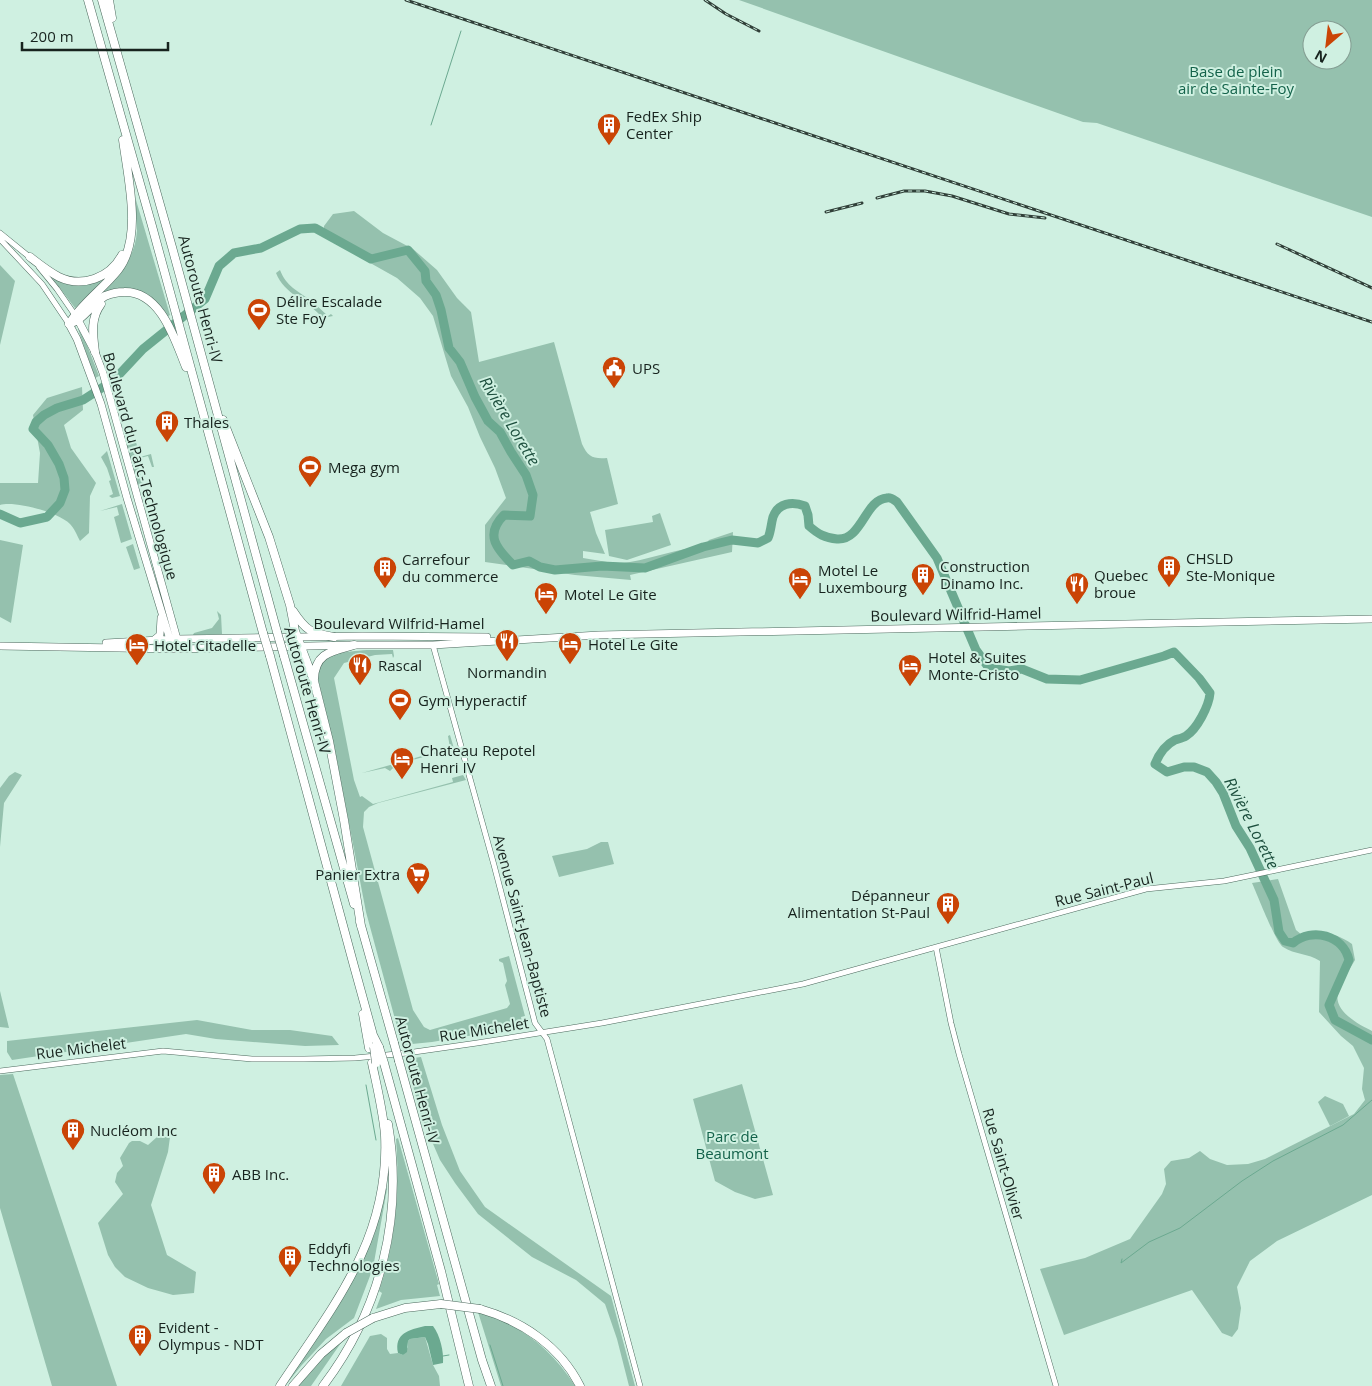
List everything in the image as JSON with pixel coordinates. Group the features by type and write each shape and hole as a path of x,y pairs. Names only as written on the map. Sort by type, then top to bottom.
{"highway":[{"name":"Autoroute Henri-IV","path":"88,0 264,633 373,1036 374,1048"},
{"name":"Autoroute Henri-IV","path":"102,0 123,69 277,632 341,862 394,1042 489,1386"},
{"path":"109,0 123,69"},
{"path":"77,318 119,269 127,254 132,208 121,118"},
{"path":"30,257 55,274 68,280 76,282 95,279 108,271 120,259 131,230"},
{"path":"69,324 105,296 127,292 142,296 150,301 165,319 196,392"},
{"path":"95,352 93,334 95,315 101,305 112,294"},
{"path":"212,392 269,537 298,637 314,681 329,742 344,820 361,926"},
{"path":"290,605 300,621 312,632 334,637"},
{"path":"314,681 314,672 318,663 327,652 354,644"},
{"path":"323,1386 342,1359 359,1328 371,1300 381,1269 391,1222 393,1165 388,1125 378,1063 354,966"},
{"name":"Autoroute Henri-IV","path":"378,1063 441,1271 469,1386"},
{"path":"280,1386 345,1288 365,1250 376,1219 384,1176 385,1136 378,1063"},
{"path":"294,1386 321,1354 346,1333 373,1318 405,1308 440,1304 480,1309 498,1314 515,1322 540,1339 562,1359 580,1386"}],"main road":[{"name":"Boulevard du Parc-Technologique","path":"77,318 95,352 103,373 174,639 175,649"},
{"name":"Boulevard du Parc-Technologique","path":"69,324 101,404 161,613 174,639"},
{"name":"Boulevard du Parc-Technologique","path":"154,640 160,635 161,613"},
{"name":"Boulevard Wilfrid-Hamel","path":"0,646 175,649 302,647 354,644 433,644 633,634 1372,620"},
{"name":"Boulevard Wilfrid-Hamel","path":"79,646 174,639 298,637 540,638"}],"street":[{"name":"Boulevard du Parc-Technologique","path":"0,232 30,257 57,289 77,318"},
{"name":"Boulevard du Parc-Technologique","path":"0,239 42,284 69,324"},
{"name":"Avenue Saint-Jean-Baptiste","path":"433,644 535,1023 546,1037 640,1386"},
{"name":"Rue Saint-Paul","path":"876,964 1146,889 1224,881 1372,850"},
{"name":"Rue Saint-Olivier","path":"936,947 959,1054 1056,1386"},
{"name":"Rue Michelet","path":"0,1070 163,1051 270,1059 355,1058 407,1053 602,1023 794,985 876,964"}],"green space":[{"name":"Base de plein air de Sainte-Foy","path":"739,0 1372,0 1372,217 1097,123 1083,122"},
{"path":"136,200 170,315 167,317 154,300 140,291 123,290 102,296 101,294 120,273 133,250 137,231"},
{"path":"354,211 383,233 413,249 437,270 457,298 471,312 479,362 554,342 582,444 586,452 591,456 607,458 618,504 590,512 605,554 583,551 583,558 612,563 630,562 684,549 703,547 709,540 733,532 732,552 630,575 631,580 575,575 485,562 485,525 506,498 495,468 468,407 451,376 433,316 420,298 397,278 324,237 324,226 333,214"},
{"path":"0,265 15,281 0,345"},
{"path":"280,270 293,288 313,302 328,316 331,314 333,316 323,318 290,292 276,273"},
{"path":"53,279 101,280 102,282 75,308"},
{"path":"80,327 99,376 95,378 78,329"},
{"path":"82,387 83,410 64,425 71,448 96,483 90,496 89,533 80,541 70,524 57,516 26,506 15,504 0,505 0,483 38,483 40,453 33,415 47,398"},
{"path":"136,442 140,457 151,454 154,467 152,467 148,456 136,459 144,487 138,486 125,446"},
{"path":"107,451 120,496 112,498 109,496 113,494 109,481 111,480 101,457"},
{"path":"122,504 132,539 121,543 114,517 119,515 117,507 100,511"},
{"path":"660,513 671,545 627,560 609,556 605,530 653,522 652,516"},
{"path":"0,540 23,545 11,623 0,617"},
{"path":"133,544 140,568 134,570 126,547"},
{"path":"217,611 221,615 222,634 193,635 194,633 212,628 219,619"},
{"path":"367,650 393,650 394,656 393,658 392,654 375,655 344,663 334,678 354,780 360,797 362,796 373,804 453,782 452,778 463,775 466,780 378,803 369,807 364,812 363,827 413,1010 424,1027 430,1030 507,1008 510,1004 505,985 507,981 503,963 499,959 509,956 525,1016 521,1017 522,1022 527,1022 528,1026 432,1042 402,1045 366,912 334,745 318,679 322,663 327,658 342,653"},
{"path":"450,735 455,752 451,755 445,751 409,761 409,765 404,763 395,766 390,771 385,768 362,773 450,748 448,736"},
{"path":"15,772 22,775 4,803 0,847 0,788 9,776"},
{"path":"601,842 608,842 614,864 559,877 552,856 587,849"},
{"path":"1278,879 1296,930 1302,935 1334,935 1352,944 1355,960 1341,984 1337,999 1339,1005 1348,1016 1372,1031 1372,1195 1277,1241 1250,1261 1237,1287 1241,1308 1238,1329 1232,1337 1222,1333 1192,1290 1064,1335 1040,1269 1085,1258 1130,1239 1162,1194 1166,1184 1164,1169 1171,1161 1189,1158 1200,1151 1210,1159 1227,1165 1248,1164 1265,1159 1354,1114 1365,1100 1362,1089 1364,1068 1353,1046 1319,1012 1320,961 1288,950 1280,944 1271,928 1252,883"},
{"path":"0,991 9,1028 0,1027"},
{"path":"197,1020 252,1030 290,1030 332,1036 339,1045 305,1046 216,1039 186,1034 12,1060 7,1052 7,1041"},
{"path":"421,1057 442,1125 460,1171 485,1207 611,1296 635,1386 629,1386 617,1339 605,1304 576,1280 532,1257 478,1214 440,1160 421,1116 406,1059"},
{"path":"13,1074 117,1386 52,1386 0,1208 0,1075"},
{"name":"Parc de Beaumont","path":"742,1084 773,1195 755,1199 735,1192 715,1181 693,1099"},
{"path":"1325,1096 1343,1104 1349,1116 1330,1126 1318,1102"},
{"path":"157,1137 170,1137 168,1152 151,1205 167,1255 196,1272 194,1293 173,1295 148,1288 125,1277 115,1267 108,1255 98,1223 123,1194 115,1182 117,1173 123,1166 120,1158 129,1143 140,1141 148,1145"},
{"path":"398,1138 439,1284 437,1285 440,1296 401,1300 376,1309 382,1293 379,1291 393,1235 397,1197 396,1139"},
{"path":"386,1188 373,1268 354,1318 326,1339 283,1386 360,1266 374,1235"},
{"path":"478,1312 507,1323 534,1340 556,1361 575,1386 501,1386"},
{"path":"381,1334 387,1338 387,1349 390,1354 398,1353 403,1355 410,1339 425,1337 433,1365 439,1376 440,1386 341,1386 370,1336"},
{"path":"343,1340 311,1386 298,1386 326,1354"}],"shaded area":[{"path":"425,1326 433,1326 438,1334 443,1363 433,1365 425,1337 410,1339 407,1352 403,1355 398,1353 398,1341 404,1334"}],"waterway":[{"path":"431,125 461,31"},
{"name":"Rivière Lorette","path":"0,514 20,523 47,517 60,503 65,490 64,478 59,464 48,445 33,429 36,422 57,408 83,400 114,380 143,349 205,299 219,266 234,253 261,248 300,229 315,228 371,259 408,250 425,271 426,281 436,295 449,348 460,362 488,421 500,432 526,475 533,495 530,516 504,515 495,529 495,542 513,565 529,561 540,567 555,570 602,566 645,568 703,547 732,540 758,543 768,538 775,512 786,504 805,506 809,526 825,537 845,538 858,527 873,505 880,500 890,498 897,502 937,558 976,650 989,668 1009,671 1022,669 1047,679 1080,680 1174,652 1199,678 1210,693 1202,717 1194,728 1186,736 1168,744 1160,753 1155,764 1167,772 1184,767 1194,767 1207,772 1216,782 1274,900 1279,932 1285,941 1293,943 1309,935 1326,936 1334,939 1346,951 1349,960 1329,1005 1335,1020 1372,1040"},
{"path":"366,1085 376,1140"},
{"path":"1122,1259 1121,1263 1149,1242 1180,1228 1242,1181 1273,1161 1343,1125 1372,1100"},
{"path":"490,1345 503,1386"},
{"path":"443,1356 449,1355"}],"railway":[{"path":"406,0 1372,322"},
{"path":"705,0 726,14 759,31"},
{"path":"877,198 904,191 925,191 952,196 1009,214 1045,218"},
{"path":"826,212 862,203"},
{"path":"1277,244 1372,288"}],"place":[{"name":"FedEx Ship Center","path":"609,146"},
{"name":"Délire Escalade Ste Foy","path":"259,331"},
{"name":"UPS","path":"614,389"},
{"name":"Thales","path":"167,443"},
{"name":"Mega gym","path":"310,488"},
{"name":"CHSLD Ste-Monique","path":"1169,588"},
{"name":"Carrefour du commerce","path":"385,589"},
{"name":"Construction Dinamo Inc.","path":"923,596"},
{"name":"Motel Le Luxembourg","path":"800,600"},
{"name":"Quebec broue","path":"1077,605"},
{"name":"Motel Le Gite","path":"546,615"},
{"name":"Normandin","path":"507,662"},
{"name":"Hotel Le Gite","path":"570,665"},
{"name":"Hotel Citadelle","path":"137,666"},
{"name":"Rascal","path":"360,686"},
{"name":"Hotel & Suites Monte-Cristo","path":"910,687"},
{"name":"Gym Hyperactif","path":"400,721"},
{"name":"Chateau Repotel Henri IV","path":"402,780"},
{"name":"Panier Extra","path":"418,895"},
{"name":"Dépanneur Alimentation St-Paul","path":"948,925"},
{"name":"Nucléom Inc","path":"73,1151"},
{"name":"ABB Inc.","path":"214,1195"},
{"name":"Eddyfi Technologies","path":"290,1278"},
{"name":"Evident - Olympus - NDT","path":"140,1357"}]}
